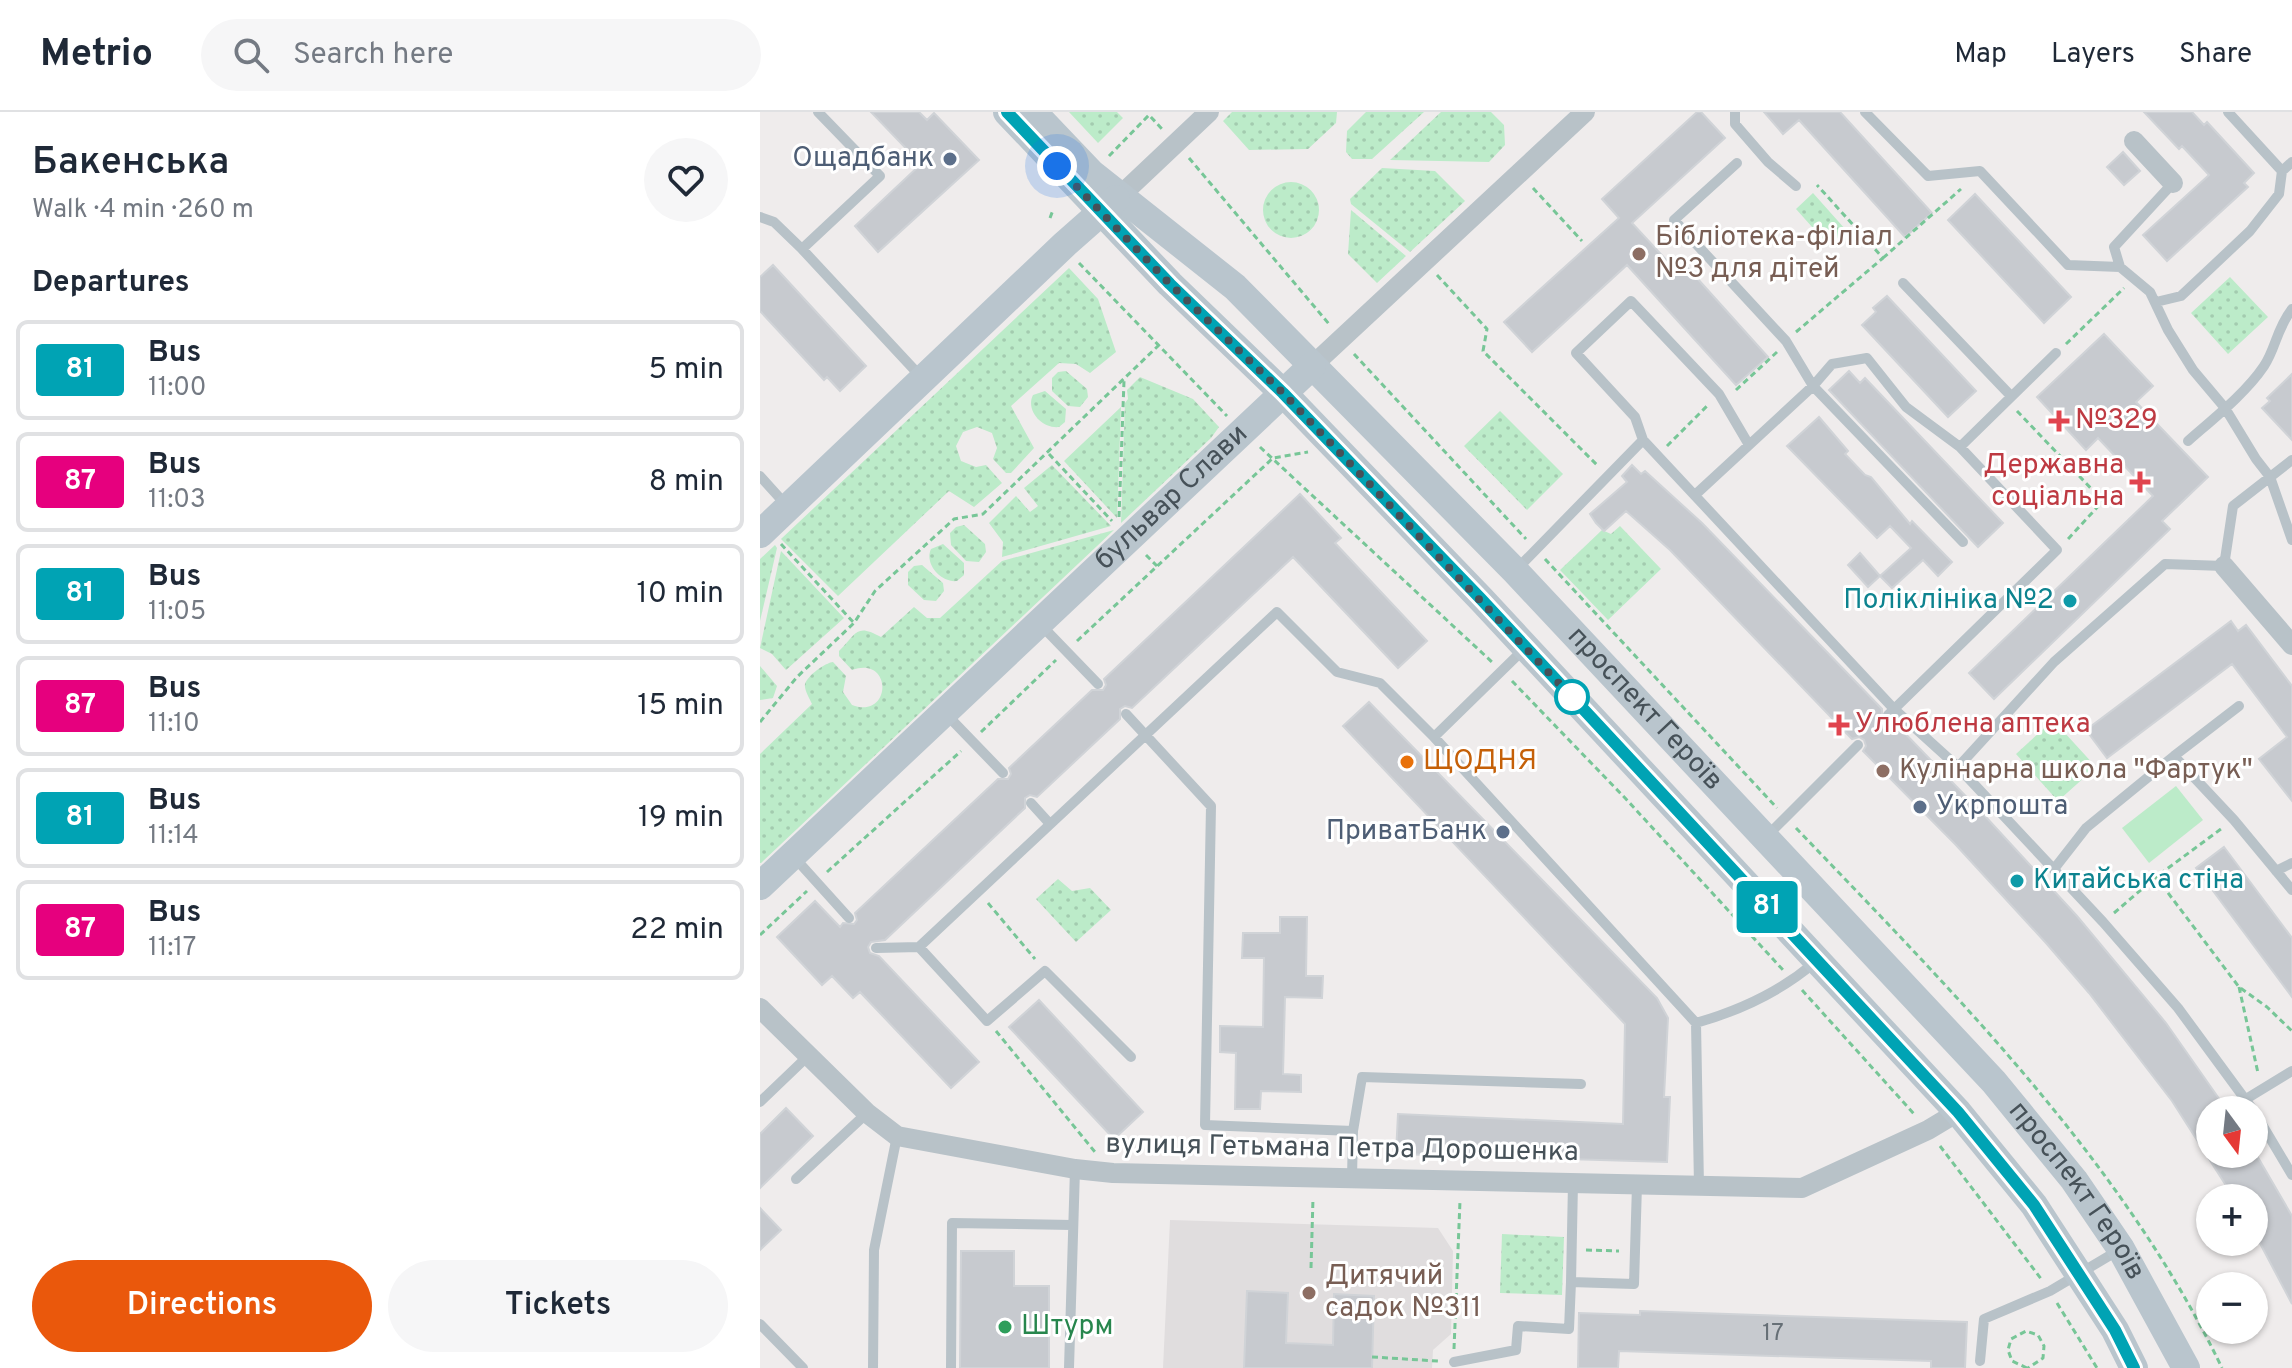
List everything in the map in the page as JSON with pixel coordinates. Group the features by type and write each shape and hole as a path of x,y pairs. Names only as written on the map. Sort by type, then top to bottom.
{"main road":[{"name":"проспект Героїв","path":"1007,112 1111,204 1235,287 1515,571 1994,1082 2074,1180 2121,1249 2186,1368"},
{"name":"проспект Героїв","path":"1033,112 1091,173 1170,284 1283,393 1526,647 1958,1112 2034,1205 2115,1330 2134,1368"},
{"path":"772,522 1111,204"},
{"name":"бульвар Слави","path":"760,886 1312,366"}],"street":[{"path":"1111,204 1209,112"},
{"name":"бульвар Слави","path":"1312,366 1585,112"},
{"path":"2134,141 2173,183"},
{"path":"2224,566 2292,645"},
{"name":"вулиця Гетьмана Петра Дорошенка","path":"760,1008 867,1113 897,1136 1075,1169 1113,1173 1802,1188 1928,1130 1958,1112"}],"lane":[{"path":"802,249 880,176 818,112"},
{"path":"1735,112 1735,124 1768,162 1796,186"},
{"path":"2228,112 2282,171"},
{"path":"1871,114 1928,176 1980,171 2068,265 2120,267 2136,277 2150,292 2168,330 2193,370 2225,408 2270,477 2292,540"},
{"path":"2156,302 2181,296 2250,231 2279,194 2282,171 2292,162"},
{"path":"1737,163 1674,220 1786,341 1813,386 1963,542"},
{"path":"2120,267 2114,247 2173,183"},
{"path":"760,217 774,222 802,249 923,380"},
{"path":"1903,283 2009,398"},
{"path":"1749,445 1719,394 1631,301 1576,353 1635,417 1643,440 1891,712 1958,767 2103,922 2178,1008 2244,1096"},
{"path":"2188,441 2225,408 2265,365 2280,325 2292,309"},
{"path":"1960,447 2056,353"},
{"path":"1695,495 1813,386 1832,364 1867,358 1906,407 1960,447 2057,550 1891,712"},
{"path":"1515,571 1643,440"},
{"path":"1958,767 2054,662 2165,564 2224,566 2233,506 2292,460"},
{"path":"760,476 772,522"},
{"path":"876,948 919,947 1277,612 1337,672 1380,683 1434,737 1696,1023 1699,1186"},
{"path":"1039,623 1098,684"},
{"path":"1434,737 1526,647"},
{"path":"2054,869 2086,828 2239,706"},
{"path":"945,713 1003,773"},
{"path":"1126,714 1211,806 1205,1125 1353,1131"},
{"path":"1765,838 1858,745"},
{"path":"2174,756 2234,820 2292,890"},
{"path":"1031,803 1050,824"},
{"path":"793,855 849,918"},
{"path":"2276,871 2292,863"},
{"path":"1770,910 1804,880"},
{"path":"919,947 987,1021 1045,971 1131,1057"},
{"path":"1696,1023 1723,1015 1793,981 1816,961"},
{"path":"760,1102 808,1056"},
{"path":"2250,1096 2292,1071"},
{"path":"1352,1178 1353,1131 1362,1077 1581,1084"},
{"path":"796,1179 867,1113"},
{"path":"2268,1134 2292,1175"},
{"path":"873,1368 874,1250 897,1136"},
{"path":"1069,1368 1075,1169"},
{"path":"1454,1362 1516,1350 1518,1326 1569,1329 1573,1183"},
{"path":"1571,1282 1634,1284 1637,1185"},
{"path":"951,1368 952,1223 1072,1225"},
{"path":"1980,1361 1984,1319 2050,1291 2121,1249"},
{"path":"760,1324 803,1368"}],"path":[{"path":"1104,162 1149,115 1341,339 2013,1059 2136,1217 2222,1368"},
{"path":"1658,455 1719,394 1725,389 1730,395 1786,341 1980,171"},
{"path":"1519,173 1582,241"},
{"path":"1817,185 1883,258"},
{"path":"1050,218 1053,210"},
{"path":"1077,260 1227,416"},
{"path":"1425,261 1487,329 1483,351 1608,476"},
{"path":"2056,353 2136,277"},
{"path":"760,722 797,677 854,623 875,591 954,519 983,514 1159,345"},
{"path":"1048,453 1119,528 1124,381"},
{"path":"2009,398 2103,501 2057,550"},
{"path":"1255,443 1502,671 1629,802 1793,981 1928,1130 2050,1291 2097,1368"},
{"path":"760,935 1273,458 1309,452"},
{"path":"772,522 775,538 854,623"},
{"path":"1130,538 1157,566"},
{"path":"2103,922 2156,877 2234,820"},
{"path":"2156,877 2239,987 2267,1007 2292,1031"},
{"path":"979,892 1045,971"},
{"path":"2239,987 2261,1089"},
{"path":"987,1021 1113,1173"},
{"path":"1311,1268 1314,1178"},
{"path":"1372,1357 1454,1362 1460,1181"},
{"path":"1572,1250 1635,1252"},
{"path":"2020,1332 2038,1335 2044,1346 2043,1358 2030,1368 2012,1361 2008,1350 2011,1339 2020,1332"}],"shaded area":[{"name":"Дитячий садок №311","path":"1170,1220 1438,1228 1453,1251 1451,1334 1433,1350 1432,1368 1163,1368"}],"green space":[{"path":"1069,112 1117,112 1123,118 1098,143"},
{"path":"1232,112 1337,112 1336,123 1308,149 1249,150 1223,121"},
{"path":"1366,112 1424,112 1372,159 1352,159 1346,152 1347,131"},
{"path":"1441,112 1491,112 1504,125 1505,145 1489,162 1390,160"},
{"path":"1382,168 1435,171 1465,201 1410,252 1351,204 1350,199"},
{"path":"1291,182 1311,190 1319,210 1311,230 1291,238 1271,230 1263,210 1271,190"},
{"path":"1813,193 1846,230 1829,246 1796,209"},
{"path":"1351,210 1406,256 1377,283 1348,254"},
{"path":"1069,268 1098,299 1116,352 1090,373 1076,364 1059,363 1011,406 1034,448 1011,473 1006,473 993,459 997,448 992,433 977,427 963,432 956,446 961,461 976,467 986,465 1002,483 974,507 949,491 838,596 781,539"},
{"path":"2230,277 2268,317 2228,354 2191,313"},
{"path":"1066,371 1087,389 1088,397 1080,407 1068,406 1052,391 1052,378 1058,372"},
{"path":"1140,377 1193,399 1219,427 1121,523 1125,403 1127,390"},
{"path":"1045,391 1066,409 1065,422 1059,427 1047,425 1033,413 1033,395"},
{"path":"1121,407 1117,518 1064,461"},
{"path":"1500,411 1563,474 1527,510 1464,446"},
{"path":"1052,465 1111,526 1002,557 1003,542 989,523 1016,496 1030,512 1038,506 1024,488"},
{"path":"964,525 985,544 986,552 979,562 966,561 951,545 950,533"},
{"path":"1620,526 1661,569 1608,620 1560,570 1602,530 1611,534"},
{"path":"1114,530 760,863 760,754 812,704 805,689 807,681 817,670 833,662 846,676 843,692 852,705 865,707 875,704 880,697 881,678 875,671 865,668 852,670 839,656 839,651 857,632 866,631 881,637 914,607 927,618 940,618 1002,561"},
{"path":"943,544 964,563 964,575 957,581 940,576 930,561 931,549"},
{"path":"775,545 777,548 760,621 760,559"},
{"path":"781,551 844,618 786,670 772,654 760,648"},
{"path":"922,565 943,583 944,591 936,601 924,600 908,585 908,572 914,566"},
{"path":"760,666 777,686 773,698 760,700"},
{"path":"2053,720 2096,767 2058,801 2016,754"},
{"path":"2176,786 2203,820 2149,863 2122,828"},
{"path":"1058,879 1072,891 1090,888 1111,910 1076,942 1036,899"},
{"path":"1502,1234 1564,1237 1562,1295 1500,1293"}],"building":[{"path":"871,112 919,112 927,120 934,113 979,160 878,252 855,226 921,164"},
{"path":"1697,112 1701,112 1725,138 1632,223 1670,264 1678,257 1768,357 1736,385 1627,265 1532,352 1504,322 1619,218 1602,199"},
{"path":"1764,112 1840,112 1932,213 1905,237 1799,120 1783,134"},
{"path":"2144,112 2192,112 2204,125 2207,122 2254,173 2244,183 2248,187 2167,261 2143,235 2209,175"},
{"path":"2123,152 2140,171 2124,185 2107,167"},
{"path":"1975,194 2071,297 2044,323 1948,220"},
{"path":"773,265 866,366 840,391 827,377 824,380 760,311 760,277"},
{"path":"1887,296 1976,391 1948,417 1862,325 1876,312 1873,308"},
{"path":"2104,334 2153,386 2136,402 2208,477 2162,521 2170,529 1994,699 1969,673 2153,496 2098,438 2086,450 2037,397"},
{"path":"1849,371 1860,383 1865,378 2003,523 1978,547 1829,390"},
{"path":"2292,374 2292,440 2262,408 2270,401 2267,398"},
{"path":"1819,417 1848,451 1845,454 1865,475 1871,477 1910,524 1912,521 1952,562 1938,576 1923,560 1892,588 1880,576 1911,548 1890,526 1877,538 1787,446"},
{"name":"Китайська стіна","path":"1632,465 1641,474 1645,471 1702,523 1882,709 1882,720 1887,723 1893,721 2077,916 2166,1023 2217,1096 2196,1096 2196,1139 2172,1101 2089,993 1955,844 1863,751 1866,746 1864,740 1859,737 1852,739 1670,550 1626,511 1604,531 1596,523 1590,514 1627,482 1622,476"},
{"path":"1300,494 1341,538 1335,543 1427,641 1398,668 1293,557 1132,708 1125,706 1120,709 1120,719 1037,797 1030,795 1025,798 1025,808 885,940 871,942 868,947 870,953 879,956 979,1062 951,1088 860,992 853,998 832,976 822,985 777,937 815,901 840,927 843,923 854,924 857,920 855,913 998,779 1008,779 1011,774 1009,768 1092,690 1103,690 1106,685 1104,679"},
{"path":"1860,553 1880,576 1868,587 1848,565"},
{"path":"2231,621 2238,631 2246,625 2292,686 2292,801 2259,759 2287,737 2232,664 2107,758 2086,730"},
{"path":"1369,702 1657,998 1668,1018 1664,1097 1670,1097 1667,1162 1396,1154 1398,1114 1623,1124 1625,1024 1343,726"},
{"path":"2224,847 2292,938 2292,997 2196,868"},
{"path":"1280,917 1307,917 1306,976 1323,976 1322,998 1285,997 1283,1074 1301,1075 1301,1092 1261,1091 1260,1109 1235,1109 1236,1053 1220,1052 1220,1026 1263,1027 1264,958 1242,958 1243,933 1280,933"},
{"path":"1039,1000 1143,1112 1114,1139 1009,1027"},
{"path":"786,1108 813,1136 760,1188 760,1134"},
{"name":"Китайська стіна","path":"2215,1168 2264,1168 2292,1216 2292,1304 2267,1256 2268,1184 2225,1184"},
{"path":"760,1208 781,1230 760,1250"},
{"name":"Штурм","path":"961,1251 1014,1251 1014,1286 1049,1286 1049,1368 960,1368"},
{"path":"1247,1291 1288,1293 1286,1343 1333,1345 1334,1294 1374,1296 1372,1368 1244,1368"},
{"path":"1640,1311 1967,1322 1965,1368 1931,1368 1931,1361 1619,1351 1618,1368 1578,1368 1579,1313 1640,1315"}],"bus line":[{"name":"81","path":"1007,112 1170,284 1283,393 1481,599 1958,1112 2034,1205 2115,1330 2134,1368"}],"place":[{"name":"Ощадбанк","path":"950,159"},
{"name":"Бібліотека-філіал №3 для дітей","path":"1639,254"},
{"name":"№329","path":"2059,421"},
{"name":"Державна соціальна","path":"2140,482"},
{"name":"Поліклініка №2","path":"2070,601"},
{"name":"Улюблена аптека","path":"1839,725"},
{"name":"ЩОДНЯ","path":"1407,762"},
{"name":"Кулінарна школа \"Фартук\"","path":"1883,771"},
{"name":"Укрпошта","path":"1920,807"},
{"name":"ПриватБанк","path":"1503,832"},
{"name":"Китайська стіна","path":"2017,881"},
{"name":"Дитячий садок №311","path":"1309,1293"},
{"name":"Штурм","path":"1005,1327"}],"route":[{"path":"1057,166 1170,284 1283,393 1572,697"}]}
